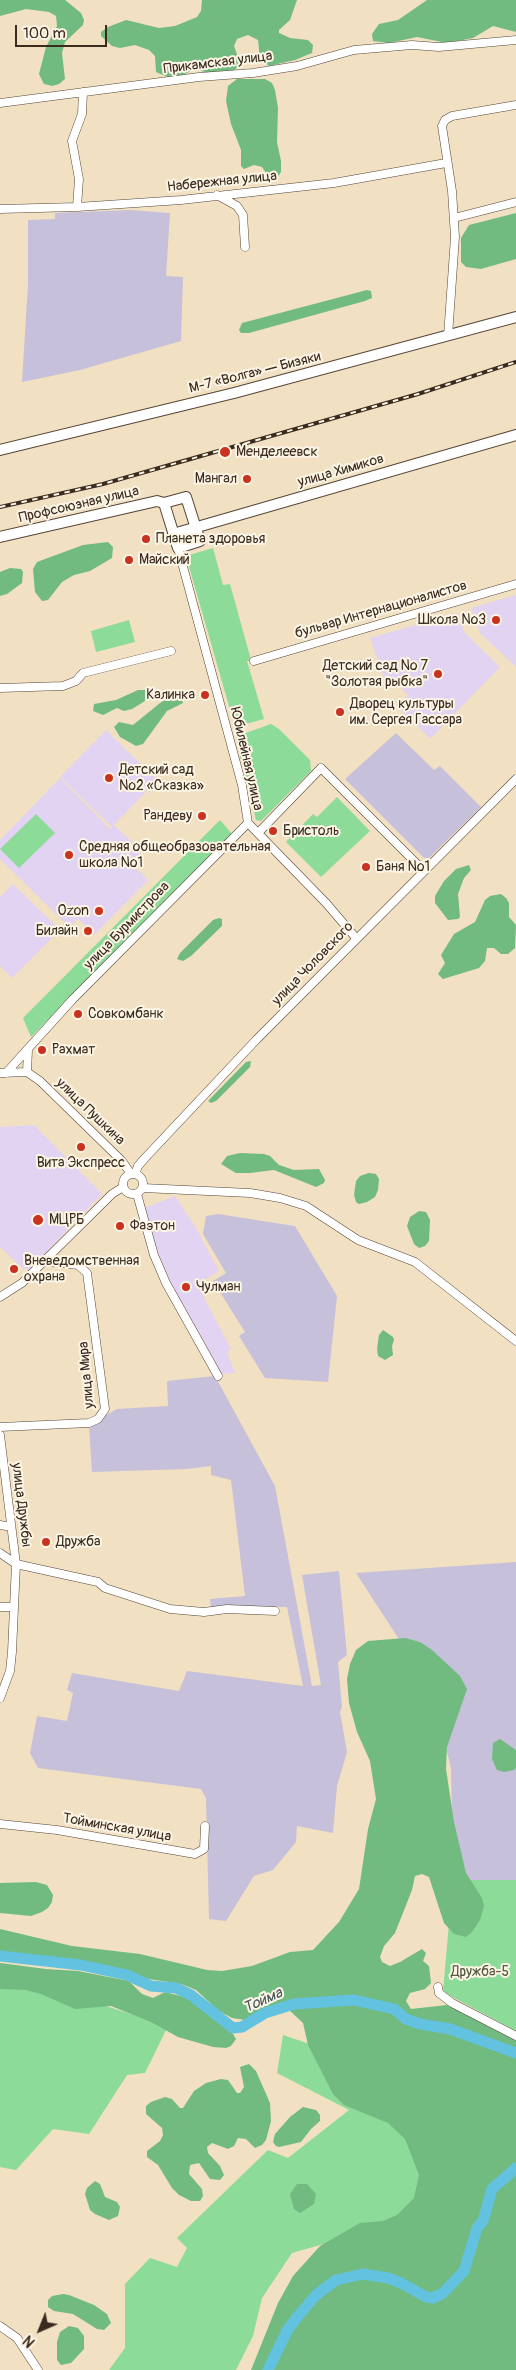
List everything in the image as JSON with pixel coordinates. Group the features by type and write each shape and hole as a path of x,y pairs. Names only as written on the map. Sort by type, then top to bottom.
{"main road":[{"name":"М-7 «Волга» — Бизяки","path":"0,450 234,393 516,317"},
{"name":"улица Химиков","path":"174,534 516,435"},
{"name":"Профсоюзная улица","path":"0,537 157,501 164,503 186,497 195,528"},
{"path":"164,503 178,548 200,541 195,528"}],"street":[{"name":"Прикамская улица","path":"0,103 199,77 253,73 297,66 354,50 412,45 438,47 516,40"},
{"path":"78,207 79,179 72,141 82,114 83,92"},
{"path":"448,336 455,237 452,191 441,129 446,120 452,116 516,105"},
{"name":"Набережная улица","path":"0,209 158,202 334,183 446,163"},
{"path":"217,195 237,206 243,215 245,246"},
{"path":"454,218 516,202"},
{"name":"Юбилейная улица","path":"178,548 242,785 248,823 326,903 356,938"},
{"name":"бульвар Интернационалистов","path":"254,661 516,584"},
{"path":"0,688 63,686 76,680 83,673 171,651"},
{"path":"258,833 322,768 423,870"},
{"name":"улица Чоловского","path":"133,1174 145,1158 356,938 516,779"},
{"name":"улица Бурмистрова","path":"3,1073 28,1050 73,999 248,823"},
{"path":"3,1073 27,1072 28,1050"},
{"name":"улица Пушкина","path":"27,1072 40,1081 133,1174"},
{"path":"218,1376 166,1284 154,1255 140,1191 142,1180 133,1174 124,1179 123,1187 129,1194 140,1191 250,1193 301,1204 315,1211 358,1240 415,1262 516,1340"},
{"path":"0,1297 22,1283 112,1194 123,1187"},
{"name":"улица Мира","path":"0,1427 89,1422 98,1419 105,1409 87,1273 78,1265 46,1261"},
{"name":"улица Дружбы","path":"0,1435 16,1564 10,1671 0,1693"},
{"path":"0,1525 11,1527"},
{"path":"0,1553 16,1564 98,1582 105,1588 170,1609 204,1612 227,1609 275,1611"},
{"path":"0,1607 13,1607"},
{"name":"Тойминская улица","path":"0,1824 58,1830 195,1854 204,1849 205,1826"},
{"path":"438,1987 439,1993 452,2003 516,2036"},
{"path":"0,2326 17,2338 38,2370"}],"shaded area":[{"path":"130,210 170,213 166,276 183,277 181,341 80,370 22,382 28,284 28,220 55,219 55,213"},
{"name":"Школа №3","path":"516,595 516,667 480,633 471,608"},
{"name":"Детский сад № 7 \"Золотая рыбка\"","path":"458,613 464,632 500,667 430,739 398,707 408,695 393,680 385,681 370,638"},
{"name":"Средняя общеобразовательная школа №1","path":"106,730 157,780 114,825 142,851 131,863 148,880 94,935 78,919 69,927 0,859 0,840 60,778 110,829 112,827 60,777"},
{"path":"396,733 434,770 440,766 481,807 429,858 424,858 345,779"},
{"path":"13,884 57,927 57,933 12,978 0,966 0,897"},
{"name":"МЦРБ","path":"34,1125 102,1194 29,1270 21,1267 0,1247 0,1127"},
{"name":"Чулман","path":"175,1196 195,1226 219,1271 197,1284 231,1349 227,1352 235,1373 221,1374 174,1290 153,1241 144,1208"},
{"path":"218,1214 295,1226 337,1296 328,1382 265,1378 239,1336 245,1332 213,1281 226,1273 203,1234 206,1216"},
{"path":"215,1376 275,1486 312,1686 321,1685 302,1575 339,1571 347,1655 338,1662 342,1707 340,1712 347,1752 337,1786 333,1833 297,1826 296,1842 273,1870 254,1876 226,1921 209,1919 206,1798 201,1789 38,1768 30,1753 37,1716 67,1721 73,1693 67,1690 72,1673 179,1691 187,1671 303,1686 287,1607 211,1607 210,1599 245,1596 231,1480 211,1475 211,1466 187,1469 92,1472 89,1425 117,1409 168,1406 167,1381"},
{"path":"516,1562 516,1880 464,1880 453,1877 451,1768 432,1690 356,1573"}],"green space":[{"path":"0,0 65,0 81,13 84,20 83,25 65,42 62,53 65,79 59,84 52,86 44,84 39,74 46,47 57,26 56,16 49,12 26,9 0,16"},
{"path":"202,0 297,0 290,20 279,30 279,33 290,38 308,40 313,45 312,53 295,60 269,66 260,59 258,40 248,35 237,39 234,46 239,60 237,68 234,70 210,74 196,69 178,77 170,78 156,72 155,56 149,50 135,45 120,48 112,46 101,36 101,32 108,27 126,20 159,28 175,26 197,17 201,11"},
{"path":"427,0 516,0 516,32 493,26 473,38 447,43 417,37 389,43 373,41 372,34 379,24 398,20"},
{"path":"237,79 265,79 272,83 275,90 278,108 277,142 281,161 281,172 277,178 265,177 266,173 262,167 254,165 244,169 241,166 241,150 231,124 226,101 228,86"},
{"path":"516,213 516,259 481,269 466,267 461,262 461,238 469,225"},
{"path":"367,290 371,291 372,298 365,301 249,333 241,333 239,330 242,323"},
{"path":"108,542 113,547 112,558 90,571 74,575 62,582 48,600 42,601 35,592 33,569 37,562 83,545"},
{"path":"213,548 223,585 230,584 251,660 247,661 264,719 235,727 186,556"},
{"path":"10,568 21,569 23,572 22,583 7,594 0,596 0,572"},
{"path":"129,620 135,642 96,652 91,631"},
{"path":"138,690 145,690 145,701 132,709 124,711 117,708 103,715 93,711 94,704 116,700"},
{"path":"181,696 183,703 167,711 143,744 136,746 120,737 114,727 119,722 133,725 160,703 170,697"},
{"path":"271,724 279,729 310,760 311,771 261,821 256,820 236,738"},
{"path":"244,740 249,744 254,768 251,774 245,771 240,756 241,743"},
{"path":"337,797 370,831 321,877 286,842 313,814 317,817"},
{"path":"36,814 55,833 19,868 0,849"},
{"path":"220,820 232,834 31,1037 23,1018"},
{"path":"469,865 471,870 464,878 458,894 460,917 448,920 435,903 435,896 444,881 456,869"},
{"path":"501,894 509,903 509,917 516,925 515,948 508,954 501,954 494,948 487,948 485,961 479,968 443,979 438,974 445,963 441,955 454,934 475,922 485,900 490,896"},
{"path":"222,919 222,926 191,956 183,961 177,959 180,953 213,920"},
{"path":"251,1061 250,1067 216,1101 211,1103 208,1101 246,1062"},
{"path":"240,1153 264,1154 270,1156 279,1165 294,1170 319,1169 325,1180 324,1183 316,1187 274,1170 236,1173 221,1164 227,1156"},
{"path":"369,1173 376,1174 379,1179 378,1190 375,1197 359,1204 356,1202 354,1195 356,1181 360,1176"},
{"path":"419,1211 426,1212 430,1220 429,1241 425,1246 419,1248 414,1244 407,1226 410,1217"},
{"path":"383,1330 393,1337 394,1340 392,1346 393,1355 385,1360 378,1356 377,1349 379,1335"},
{"path":"405,1638 420,1642 432,1650 460,1676 467,1689 447,1747 446,1769 454,1822 466,1873 482,1898 484,1906 480,1920 472,1932 466,1937 454,1934 444,1923 429,1877 422,1874 415,1876 412,1890 395,1933 384,1946 380,1957 382,1962 390,1966 422,1949 426,1953 423,1961 429,1966 431,1983 425,1989 410,1993 406,2001 411,2009 447,2005 516,2039 516,2370 251,2370 278,2303 293,2276 320,2246 360,2223 383,2221 397,2215 414,2198 419,2175 405,2139 388,2123 344,2105 333,2094 308,2045 303,2023 289,2010 252,2021 232,2018 219,2011 196,1990 181,1984 0,1956 0,1929 72,1946 140,1954 207,1970 222,1971 252,1966 290,1952 313,1950 339,1922 359,1889 368,1829 376,1799 370,1761 357,1732 349,1703 347,1679 350,1664 356,1650 368,1641"},
{"path":"500,1739 516,1750 516,1768 514,1770 504,1772 497,1770 492,1759 493,1743"},
{"name":"Дружба-5","path":"453,1877 464,1880 516,1880 516,2031 443,1992"},
{"path":"36,1882 47,1885 53,1895 52,1902 48,1908 31,1916 0,1913 0,1883"},
{"path":"0,1963 78,1971 129,1981 142,1994 153,1998 165,1992 184,1997 211,2013 236,2039 231,2046 226,2048 213,2047 178,2037 151,2022 111,2006 75,2009 41,1994 25,1990 0,1989"},
{"path":"0,1987 78,1997 168,2026 145,2073 127,2075 89,2134 53,2129 16,2170 0,2167"},
{"path":"283,2035 448,2091 442,2210 292,2253 262,2298 253,2336 236,2370 109,2370 125,2348 125,2284 150,2258 177,2267 187,2248 177,2238 268,2150 288,2158 349,2110 277,2073"},
{"path":"249,2064 256,2071 270,2103 271,2121 266,2140 262,2145 255,2148 246,2139 238,2138 234,2146 228,2149 212,2143 207,2147 208,2153 220,2166 224,2175 220,2180 210,2179 199,2163 190,2165 189,2174 202,2189 203,2196 200,2201 191,2201 179,2195 172,2188 158,2165 147,2157 147,2151 160,2141 163,2135 162,2128 146,2114 146,2106 165,2097 172,2099 180,2108 183,2108 194,2091 206,2083 221,2079 228,2080 237,2093 240,2093 244,2087 240,2067"},
{"path":"303,2107 316,2110 320,2115 320,2121 301,2142 276,2146 273,2142 275,2134 290,2117"},
{"path":"95,2181 100,2184 105,2197 117,2202 120,2207 118,2216 109,2220 90,2210 85,2194 87,2188"},
{"path":"297,2184 307,2184 316,2194 314,2204 300,2213 294,2209 290,2194"},
{"path":"63,2294 94,2305 107,2314 111,2323 104,2330 97,2329 73,2314 54,2311 48,2307 48,2300 52,2296"},
{"path":"69,2326 78,2328 84,2336 84,2349 71,2363 61,2365 57,2360 57,2342 60,2332"}],"waterway":[{"name":"Тойма","path":"0,1956 81,1965 127,1975 151,1986 176,1988 191,1995 233,2028 242,2027 265,2013 294,2004 354,2000 394,2009 406,2019 420,2024 450,2029 516,2053"},
{"name":"Тойма","path":"268,2370 288,2329 316,2295 336,2280 363,2274 388,2278 426,2297 433,2298 443,2293 464,2271 477,2228 483,2221 492,2189 516,2168"}],"railway":[{"path":"0,507 103,484 418,394 516,362"}],"place":[{"name":"Менделеевск","path":"225,452"},
{"name":"Мангал","path":"247,479"},
{"name":"Планета здоровья","path":"146,539"},
{"name":"Майский","path":"129,560"},
{"name":"Школа №3","path":"496,620"},
{"name":"Детский сад № 7 \"Золотая рыбка\"","path":"438,674"},
{"name":"Калинка","path":"205,695"},
{"name":"Дворец культуры им. Сергея Гассара","path":"340,712"},
{"name":"Детский сад №2 «Сказка»","path":"109,778"},
{"name":"Рандеву","path":"202,816"},
{"name":"Бристоль","path":"273,831"},
{"name":"Средняя общеобразовательная школа №1","path":"69,855"},
{"name":"Баня №1","path":"366,867"},
{"name":"Ozon","path":"99,911"},
{"name":"Билайн","path":"88,931"},
{"name":"Совкомбанк","path":"78,1014"},
{"name":"Рахмат","path":"42,1050"},
{"name":"Вита Экспресс","path":"81,1147"},
{"name":"МЦРБ","path":"38,1220"},
{"name":"Фаэтон","path":"120,1226"},
{"name":"Вневедомственная охрана","path":"14,1269"},
{"name":"Чулман","path":"186,1287"},
{"name":"Дружба","path":"46,1542"}]}
